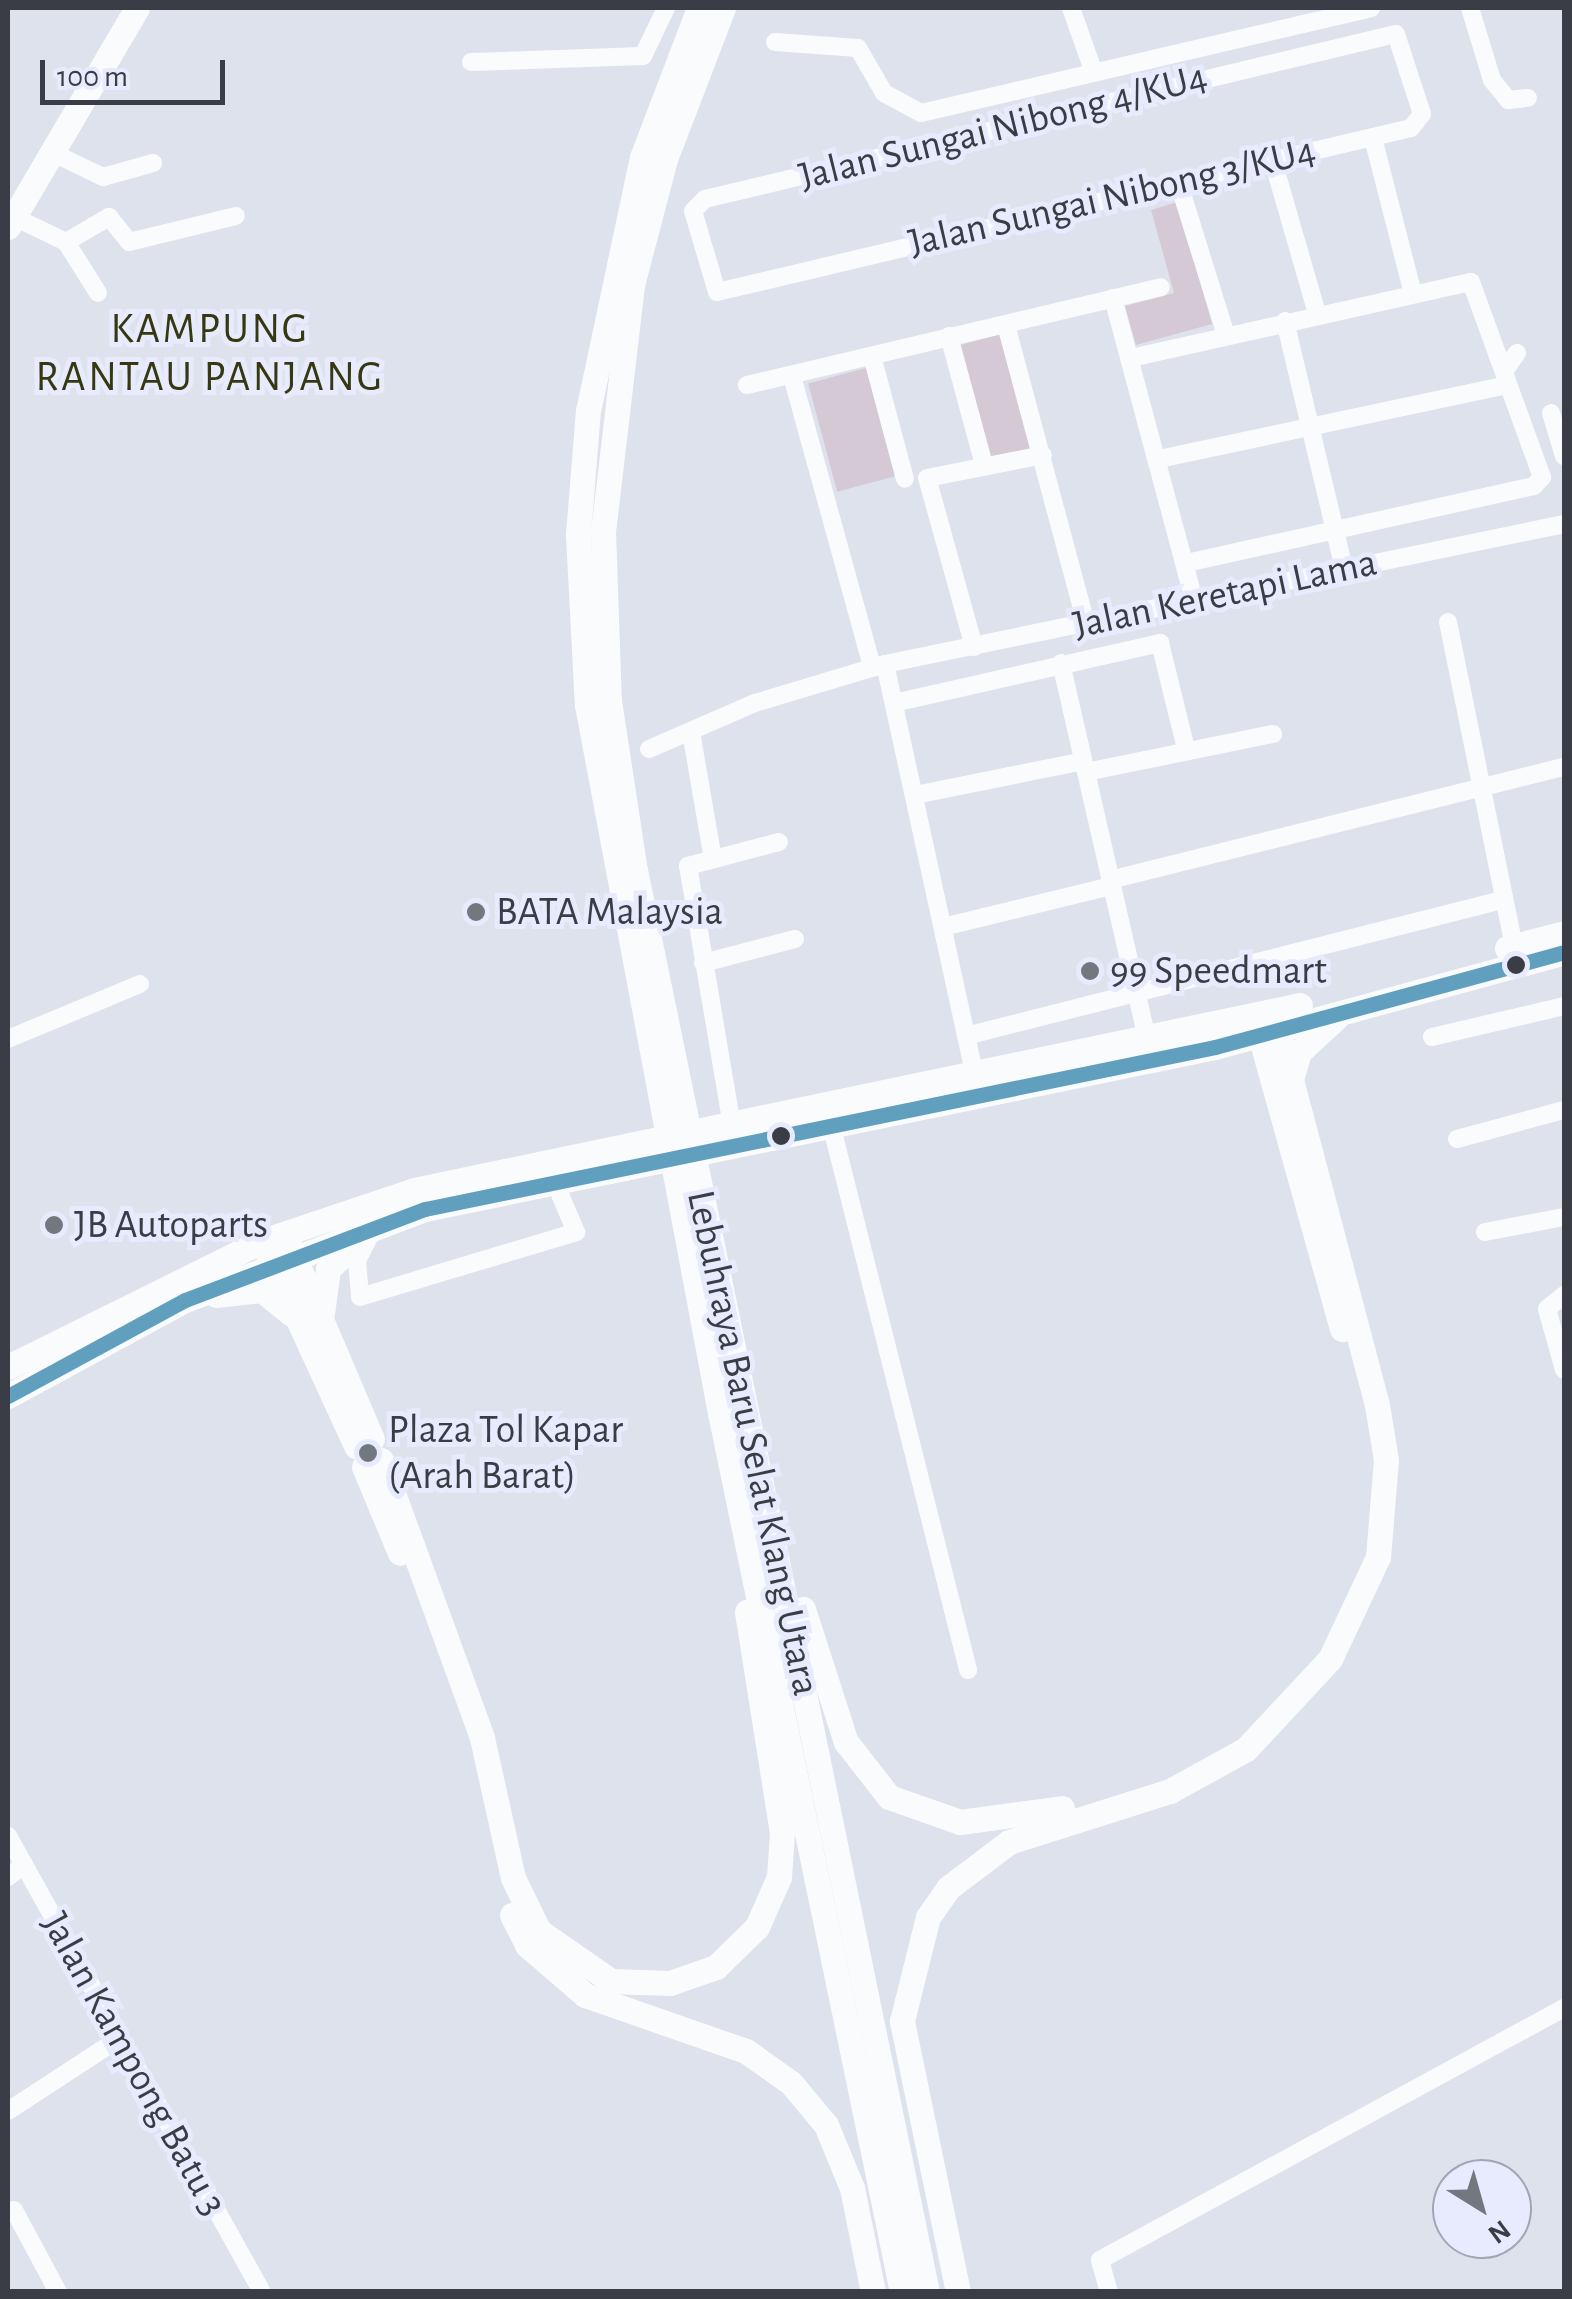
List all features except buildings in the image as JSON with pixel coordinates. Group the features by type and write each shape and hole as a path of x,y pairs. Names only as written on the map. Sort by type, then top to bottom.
{"highway":[{"path":"11,222 136,8"},
{"name":"Lebuhraya Baru Selat Klang Utara","path":"699,8 642,157 588,410 578,535 598,703 708,1282 774,1529 921,2288"},
{"name":"Lebuhraya Baru Selat Klang Utara","path":"598,703 603,532 632,285 665,159 723,8"},
{"path":"8,1396 278,1248 381,1226 553,1178 1215,1047 1267,1024 1514,946 1564,934"},
{"path":"8,1368 278,1248 455,1179 731,1120 1147,1040 1345,1011 1564,952"},
{"path":"774,1529 846,1742 889,1796 917,1813 994,1821 1124,1792 1205,1760 1266,1714 1318,1652 1362,1553 1371,1458 1283,1077 1308,1041 1345,1011"},
{"path":"958,2292 902,2021 928,1917 948,1888 1009,1842 1170,1791 1246,1749 1330,1659 1378,1558 1386,1460 1377,1404 1267,1024"},
{"path":"1215,1047 1283,1077"},
{"path":"312,1323 328,1268 381,1226"},
{"path":"278,1248 461,1671 513,1878 538,1931 611,1981 670,1983 730,1954 757,1927 780,1876 782,1833 720,1413"},
{"name":"Lebuhraya Baru Selat Klang Utara","path":"708,1282 720,1413 921,2288"},
{"path":"185,1300 262,1290 312,1323"},
{"path":"368,1453 454,1692 504,1897 527,1945 585,1995 746,2051 791,2083 826,2126 852,2188 873,2292"}],"street":[{"path":"471,62 643,56 666,8"},
{"path":"1071,8 1094,73"},
{"path":"775,42 858,48 884,93 920,114 1371,8"},
{"path":"1470,8 1492,80 1508,100 1528,98"},
{"name":"Jalan Sungai Nibong 3/KU4","path":"717,292 1411,128 1422,114 1400,37"},
{"name":"Jalan Sungai Nibong 4/KU4","path":"717,292 693,212 705,199 1400,37"},
{"path":"1373,138 1412,290"},
{"path":"51,152 103,177 153,163"},
{"path":"1273,161 1317,313"},
{"path":"1178,181 1226,335"},
{"path":"66,242 109,217 128,242 236,216"},
{"path":"11,222 66,242 98,293"},
{"path":"1131,358 1412,290 1472,282 1540,483 1186,563"},
{"path":"747,385 1161,287"},
{"path":"1113,298 1194,600"},
{"path":"1285,321 1344,568"},
{"path":"1006,325 1086,623"},
{"path":"949,336 984,465"},
{"path":"1506,378 1517,353"},
{"path":"872,356 905,479"},
{"path":"792,376 879,666 894,703 974,1073"},
{"path":"1158,459 1506,378"},
{"path":"1552,413 1564,456"},
{"path":"974,647 926,478 1042,456"},
{"name":"Jalan Keretapi Lama","path":"649,749 879,666 1564,524"},
{"path":"1448,622 1514,946"},
{"path":"894,703 1160,643 1186,749"},
{"path":"1060,663 1147,1040"},
{"path":"691,732 712,854"},
{"path":"915,795 1273,734"},
{"path":"943,926 1564,767"},
{"path":"731,1120 686,874 712,854 780,842"},
{"path":"966,1036 1502,900"},
{"path":"703,963 795,939"},
{"path":"8,1039 140,984"},
{"path":"1432,1038 1564,1006"},
{"path":"1458,1140 1564,1110"},
{"path":"831,1124 968,1670"},
{"path":"381,1226 357,1261 360,1296 576,1232 553,1178"},
{"path":"1485,1232 1564,1217"},
{"path":"1559,1296 1547,1309 1564,1370"},
{"name":"Jalan Kampong Batu 3","path":"8,1836 262,2292"},
{"path":"8,1877 24,1865"},
{"path":"1109,2292 1100,2260 1564,2008"},
{"path":"8,2111 120,2038"},
{"path":"14,2210 58,2292"}],"shaded area":[{"path":"1178,202 1212,324 1136,345 1125,306 1174,293 1151,210"},
{"path":"1001,334 1032,448 989,459 958,345"},
{"path":"870,367 899,475 837,492 808,384"}],"transit line":[{"path":"8,1396 185,1300 425,1209 1215,1047 1564,952"}],"place":[{"name":"BATA Malaysia","path":"476,912"},
{"name":"99 Speedmart","path":"1090,971"},
{"name":"JB Autoparts","path":"54,1225"},
{"name":"Plaza Tol Kapar (Arah Barat)","path":"368,1453"}],"district":[{"name":"KAMPUNG RANTAU PANJANG","path":"210,353"}]}
